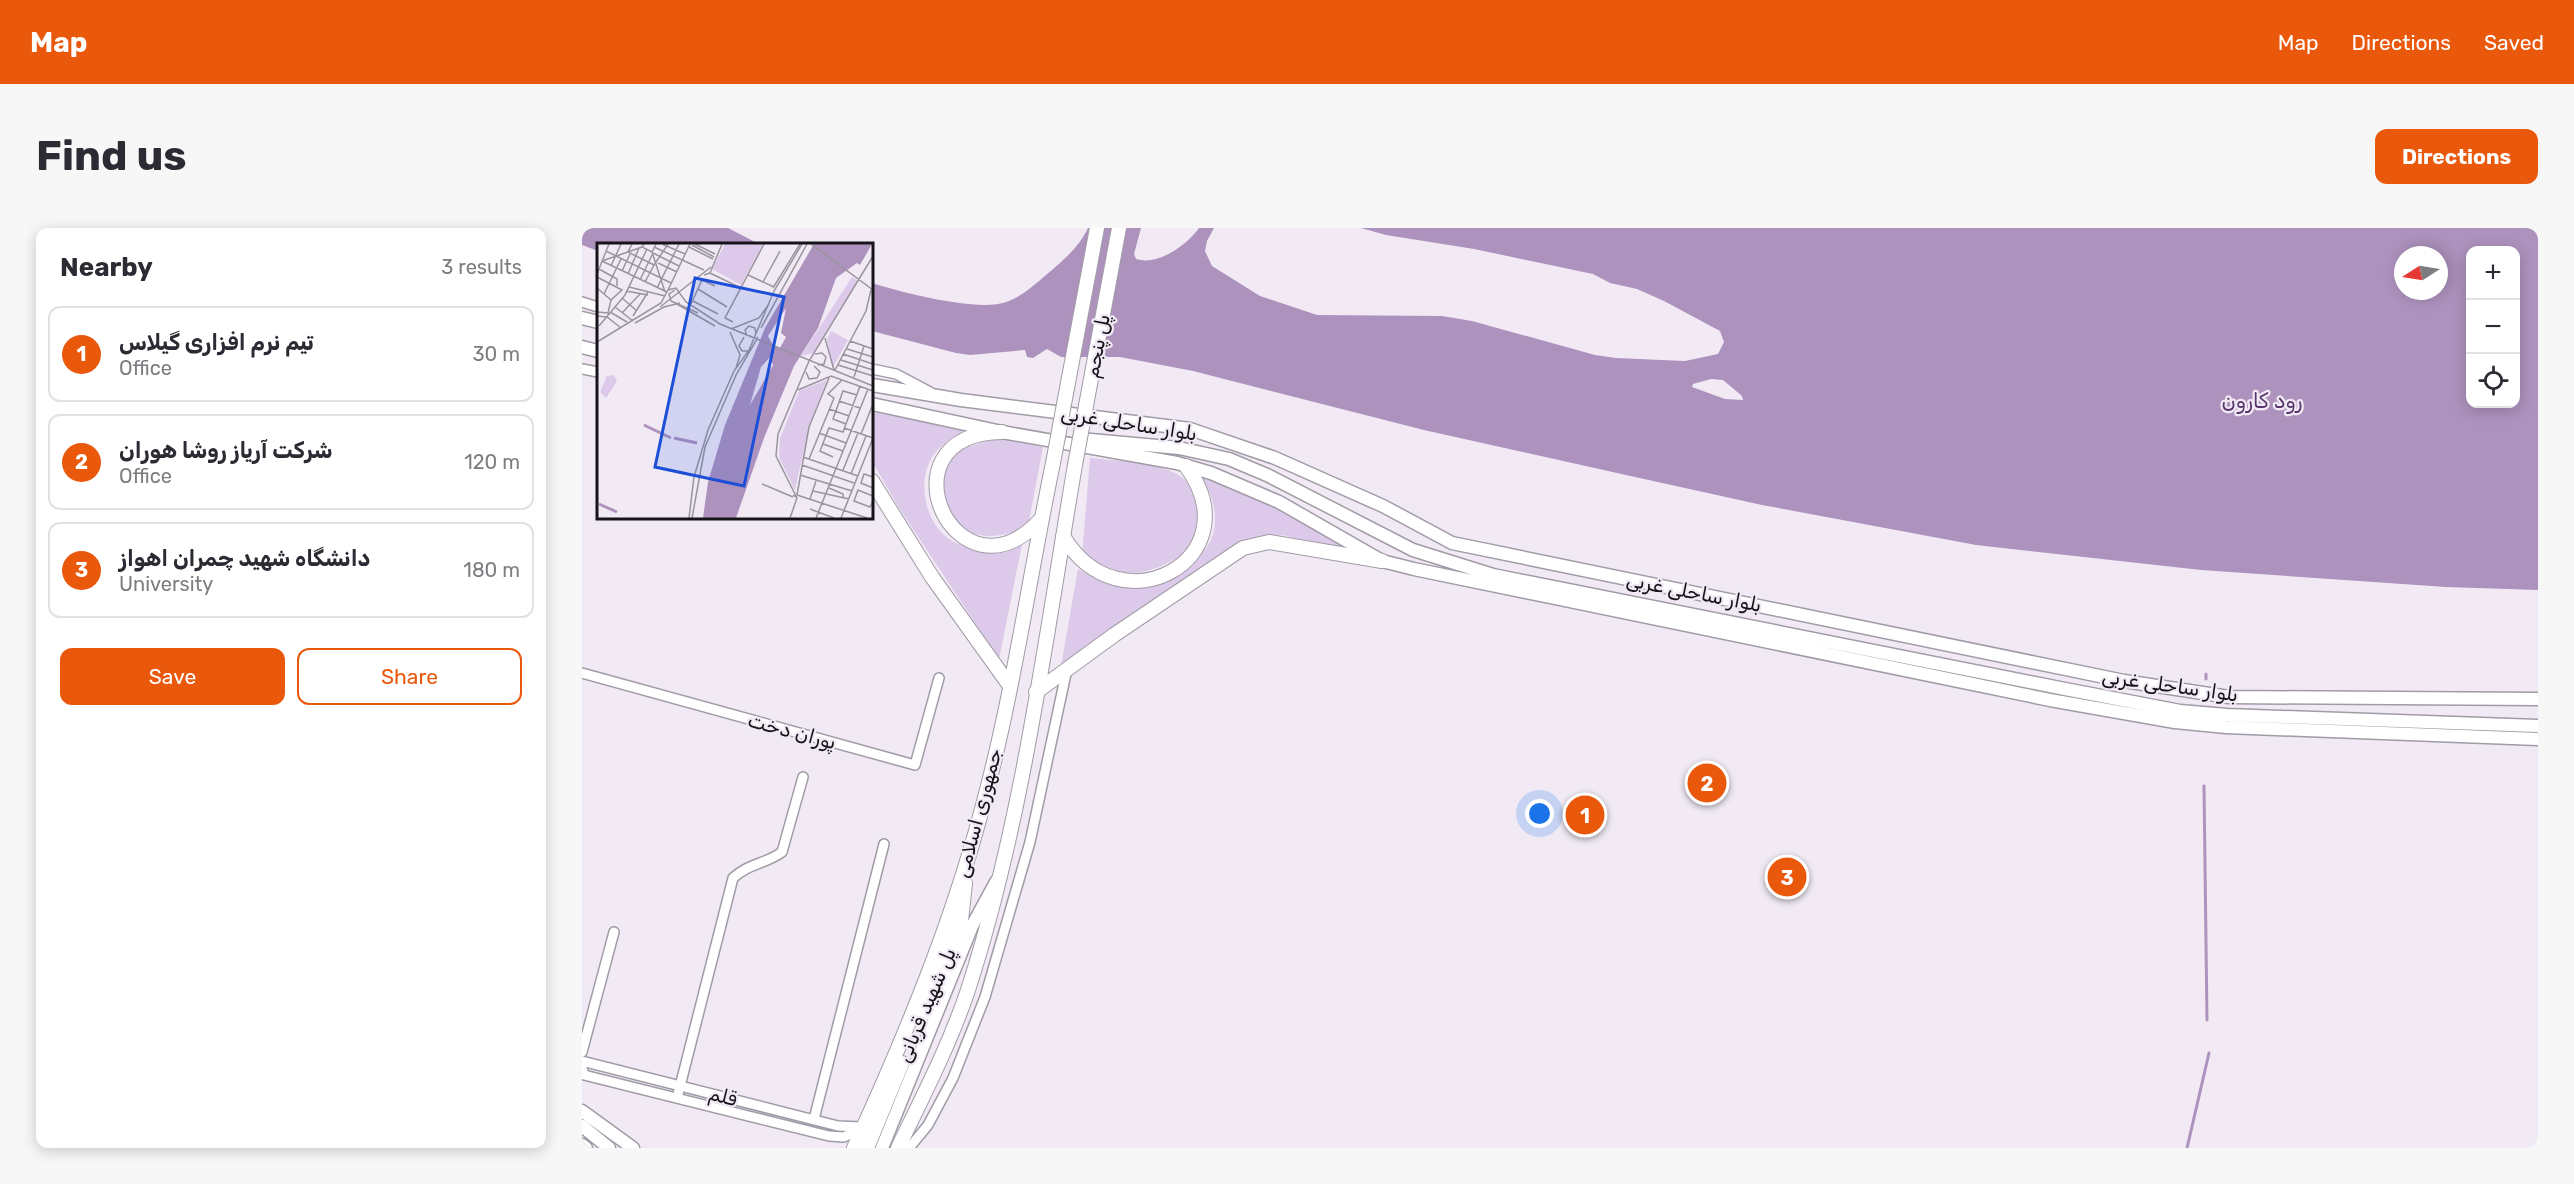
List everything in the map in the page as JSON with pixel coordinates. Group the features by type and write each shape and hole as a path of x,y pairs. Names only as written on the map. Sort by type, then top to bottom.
{"highway":[{"name":"پل پنجم","path":"1053,463 1097,228"},
{"name":"پل پنجم","path":"1076,465 1119,228"},
{"path":"1002,432 981,432 962,440 947,454 938,472 936,492 941,512 952,529 970,541 989,546 1010,543 1028,534 1042,518"},
{"name":"جمهوری اسلامی","path":"854,1148 907,1028 968,857 983,808 1010,686 1053,463"},
{"name":"جمهوری اسلامی","path":"898,1148 943,1052 968,991 1002,870 1076,465"},
{"path":"1063,536 1073,553 1091,570 1113,580 1137,582 1160,577 1180,565 1195,551 1204,530 1206,506 1199,483 1186,466"},
{"path":"873,483 932,577 1010,686"},
{"path":"1036,692 1243,548 1269,542 1382,561"},
{"name":"پل شهید قربانی","path":"867,1148 961,921 968,857"}],"main road":[{"path":"582,318 597,322"},
{"path":"582,347 597,351"},
{"name":"بلوار ساحلی غربی","path":"873,385 937,396 1190,429 1275,458 1383,506 1452,543 2124,681 2229,697 2538,699"},
{"name":"بلوار ساحلی غربی","path":"873,404 1002,432 1186,466 1245,486 1279,502 1382,561 2016,693 2175,722 2226,727 2538,739"},
{"name":"بلوار ساحلی غربی","path":"1034,438 1121,441 1179,448 1229,459 1276,479 1413,550 1493,575 2180,711 2227,715 2538,726"},
{"name":"پل شهید قربانی","path":"882,1148 972,926 1002,870"},
{"path":"582,1111 633,1148"},
{"path":"582,1126 609,1148"},
{"path":"582,1145 586,1148"}],"street":[{"path":"582,302 597,307"},
{"path":"582,369 597,372"},
{"path":"873,369 896,374 937,396"},
{"path":"909,1148 928,1125 953,1078 985,997 1030,842 1067,669"},
{"name":"پوران دخت","path":"582,673 915,765 939,678"},
{"path":"676,1098 733,878 744,867 775,857 782,852 803,777"},
{"path":"814,1119 884,844"},
{"path":"582,1052 614,932"},
{"name":"قلم","path":"582,1061 838,1126 864,1127"},
{"path":"582,1068 584,1075 829,1136 844,1137 864,1127"}],"shaded area":[{"path":"873,412 978,431 952,439 934,455 927,468 924,483 925,498 936,526 958,544 982,548 1022,545 999,659 899,508 873,463"},
{"path":"1002,438 1043,447 1028,527 1007,534 988,536 961,529 950,523 941,497 938,482 939,471 951,456 961,450"},
{"path":"1090,458 1136,462 1160,467 1180,476 1188,483 1198,502 1200,524 1192,544 1185,552 1161,566 1134,573 1114,570 1082,556"},
{"path":"1199,474 1291,514 1351,551 1282,535 1242,540 1061,666 1078,569 1107,583 1137,586 1186,565 1206,548 1212,538 1215,516 1210,494"}],"water":[{"path":"582,228 728,228 757,243 597,243 597,251 582,245"},
{"name":"رود کارون","path":"1088,228 1141,228 1134,254 1136,259 1153,260 1180,247 1199,228 1214,228 1205,251 1212,266 1260,296 1317,315 1442,316 1472,321 1595,355 1685,361 1718,354 1724,342 1720,331 1637,289 1610,283 1593,274 1474,249 1386,235 1361,228 2538,228 2538,590 2446,587 2201,570 1976,545 1762,505 1626,475 1424,430 1193,371 1120,357 1061,357 1047,349 1033,358 1027,357 1025,350 970,355 873,331 873,283 956,303 990,305 1010,301 1023,294 1068,255","holes":["1711,379 1723,380 1742,396 1743,400 1725,399 1692,387 1693,384"]}],"waterway":[{"path":"2206,674 2206,679"},
{"path":"2204,786 2207,1020"},
{"path":"2187,1148 2209,1053"}],"place":[{"name":"شرکت آریاز روشا هوران","path":"1707,783"},
{"name":"تیم نرم افزاری گیلاس","path":"1585,815"},
{"name":"دانشگاه شهید چمران اهواز","path":"1787,877"}]}
